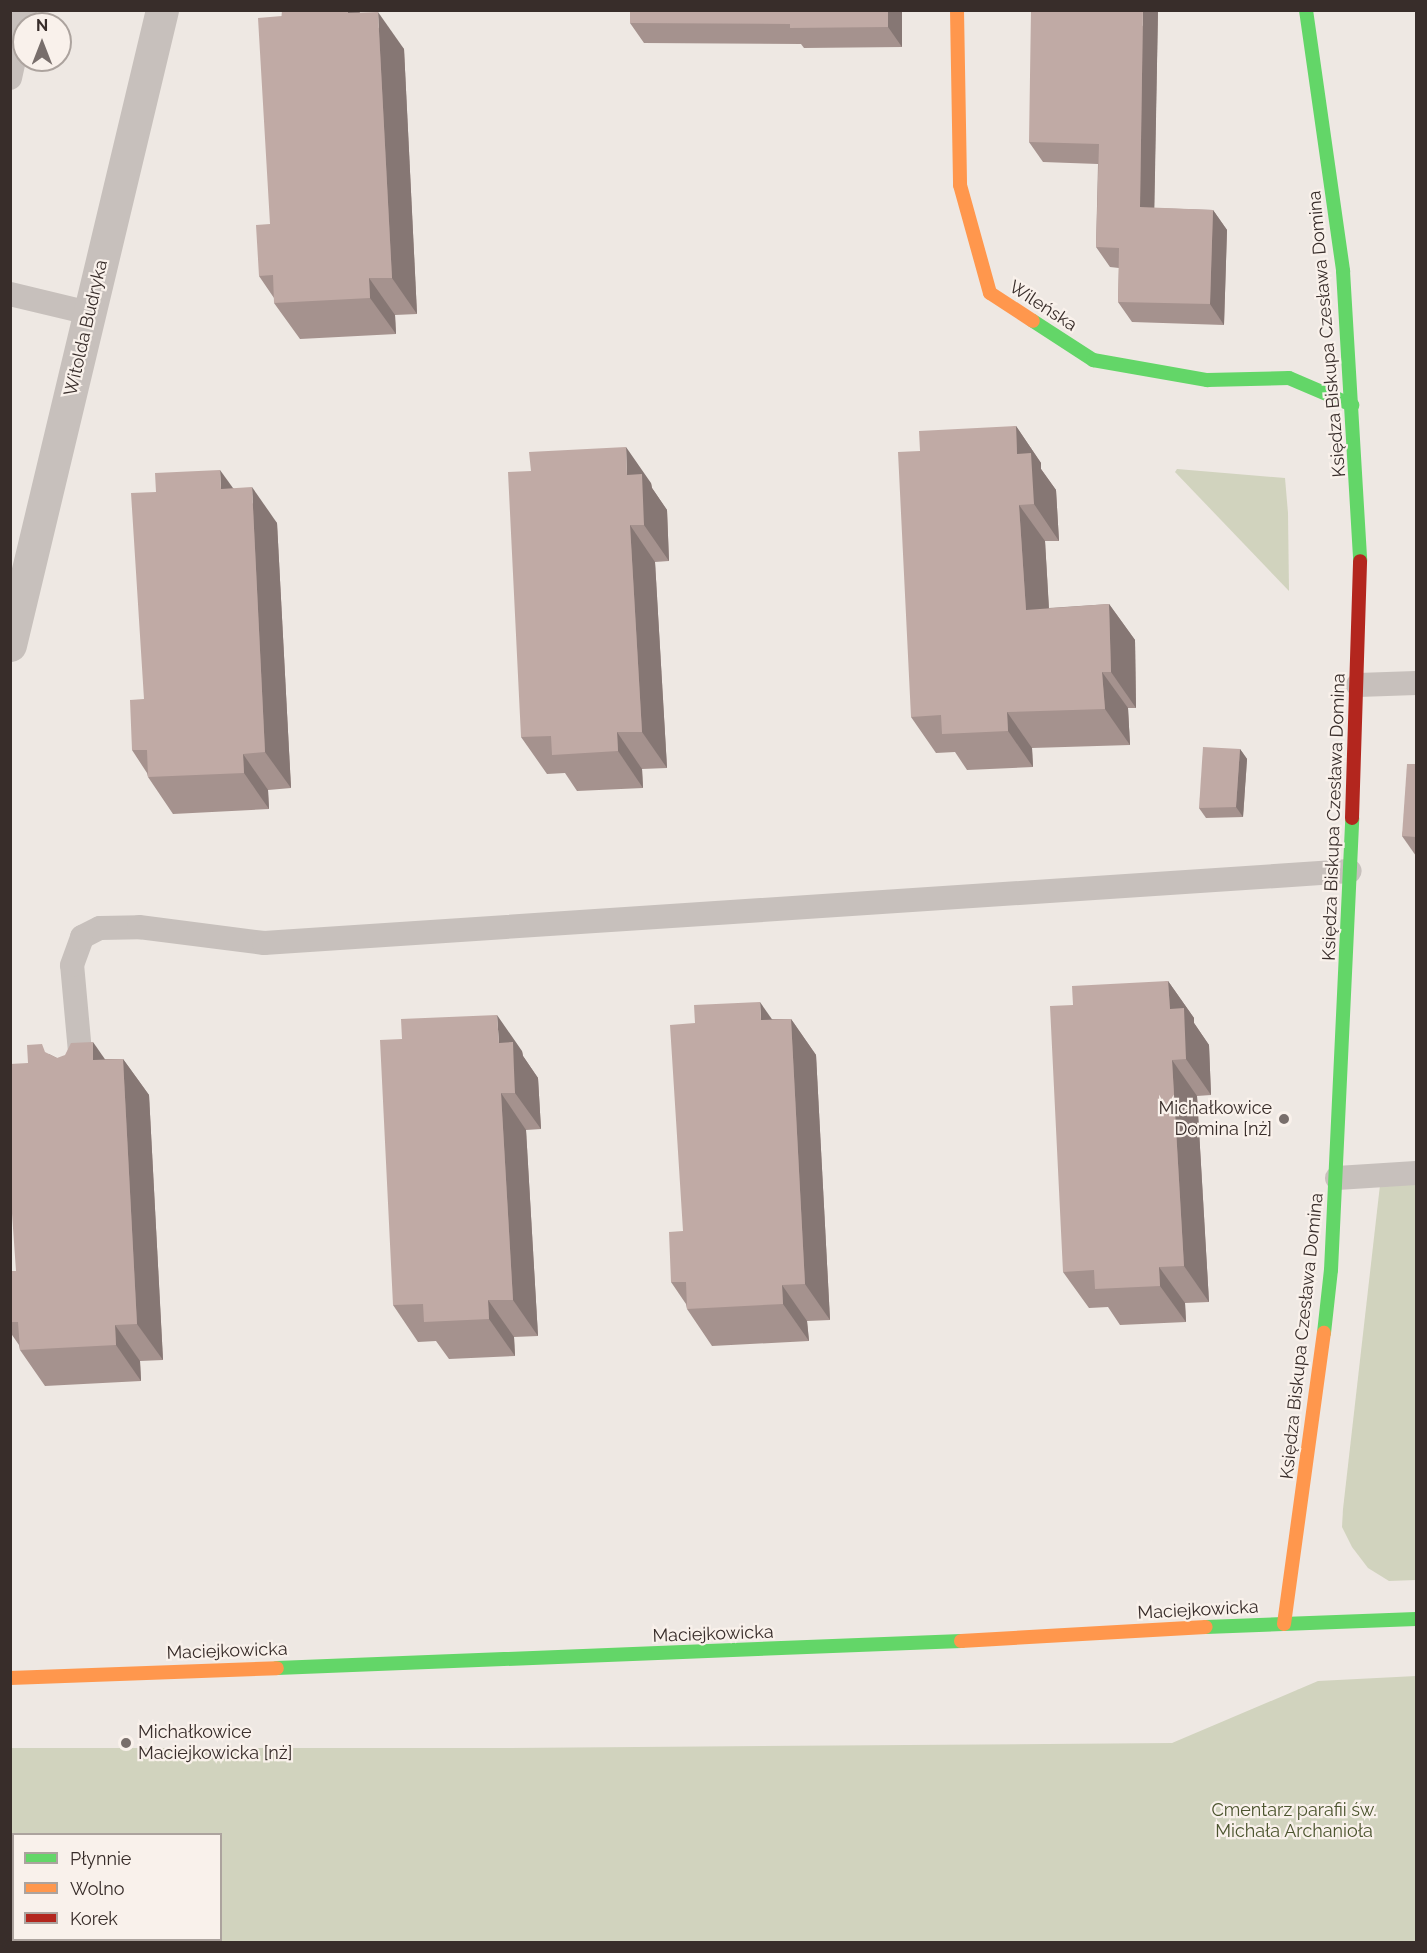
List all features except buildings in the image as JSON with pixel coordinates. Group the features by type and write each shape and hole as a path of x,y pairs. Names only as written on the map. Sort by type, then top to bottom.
{"street":[{"name":"Witolda Budryka","path":"10,645 14,610 162,10"},
{"name":"Wileńska","path":"957,10 960,185 990,293 1093,360 1207,380 1289,378 1352,405"},
{"name":"Księdza Biskupa Czesława Domina","path":"1284,1624 1318,1386 1331,1270 1358,685 1360,534 1343,271 1306,10"},
{"name":"Maciejkowicka","path":"10,1678 825,1648 1416,1619"}],"lane":[{"path":"10,78 25,10"},
{"path":"10,294 89,313"},
{"path":"1358,685 1416,683"},
{"path":"82,1080 72,965 82,937 100,928 140,927 264,943 1350,871"},
{"path":"1337,1178 1416,1173"}],"green space":[{"path":"1177,469 1285,478 1289,591 1175,472"},
{"path":"1416,1183 1416,1580 1389,1581 1368,1568 1352,1547 1342,1527 1343,1509 1380,1185"},
{"name":"Cmentarz parafii św. Michała Archanioła","path":"1416,1676 1416,1942 11,1942 11,1748 510,1748 1172,1743 1318,1681"}],"traffic: fast":[{"path":"1306,10 1343,271 1360,561"},
{"path":"1033,321 1093,360 1207,380 1289,378 1352,405"},
{"path":"1324,1333 1331,1270 1352,818"},
{"path":"1206,1627 1416,1619"},
{"path":"277,1668 961,1641"}],"traffic: slow":[{"path":"957,10 960,185 990,293 1033,321"},
{"path":"1284,1624 1324,1333"},
{"path":"961,1641 1206,1627"},
{"path":"10,1678 277,1668"}],"traffic: jam":[{"path":"1352,818 1360,561"}],"place":[{"name":"Michałkowice Domina [nż]","path":"1284,1119"},
{"name":"Michałkowice Maciejkowicka [nż]","path":"126,1743"}]}
